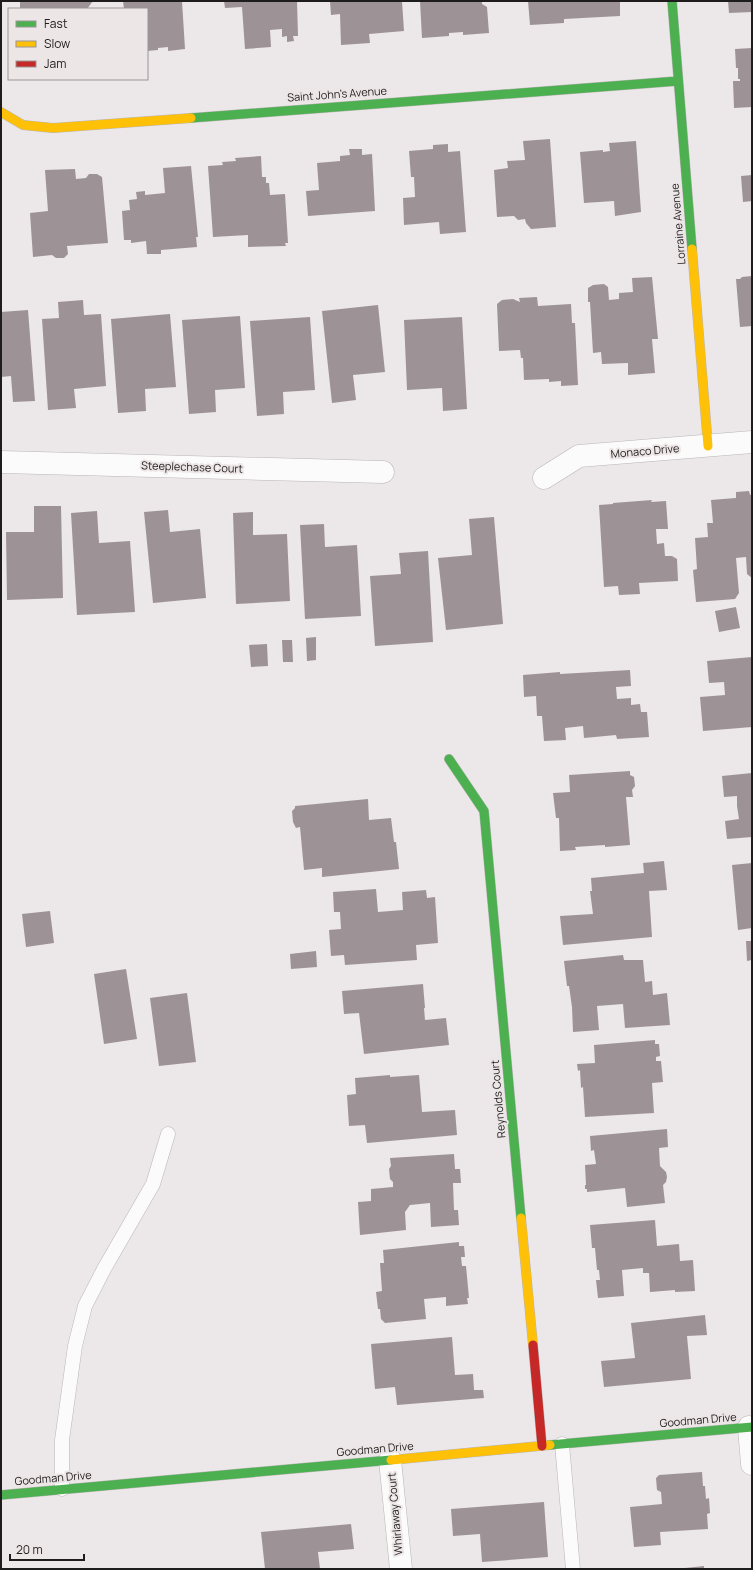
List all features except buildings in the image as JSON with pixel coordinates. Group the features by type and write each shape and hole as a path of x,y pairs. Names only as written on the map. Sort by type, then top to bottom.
{"street":[{"name":"Lorraine Avenue","path":"672,1 708,446"},
{"name":"Saint John's Avenue","path":"1,112 23,125 53,128 678,81"},
{"name":"Monaco Drive","path":"544,478 579,456 752,442"},
{"name":"Steeplechase Court","path":"1,462 382,472"},
{"name":"Reynolds Court","path":"449,759 484,811 542,1446"},
{"name":"Goodman Drive","path":"1,1495 750,1427"},
{"path":"750,1427 752,1464"},
{"name":"Whirlaway Court","path":"390,1460 400,1569"}],"lane":[{"path":"62,1489 62,1440 75,1346 85,1306 104,1269 153,1184 168,1134"},
{"path":"562,1444 573,1569"}],"traffic: fast":[{"path":"672,1 692,249"},
{"path":"191,118 678,81"},
{"path":"449,759 484,811 521,1218"},
{"path":"550,1445 752,1427"},
{"path":"1,1495 391,1460"}],"traffic: slow":[{"path":"1,112 23,125 53,128 191,118"},
{"path":"692,249 708,446"},
{"path":"521,1218 533,1345"},
{"path":"391,1460 550,1445"}],"traffic: jam":[{"path":"533,1345 542,1446"}]}
